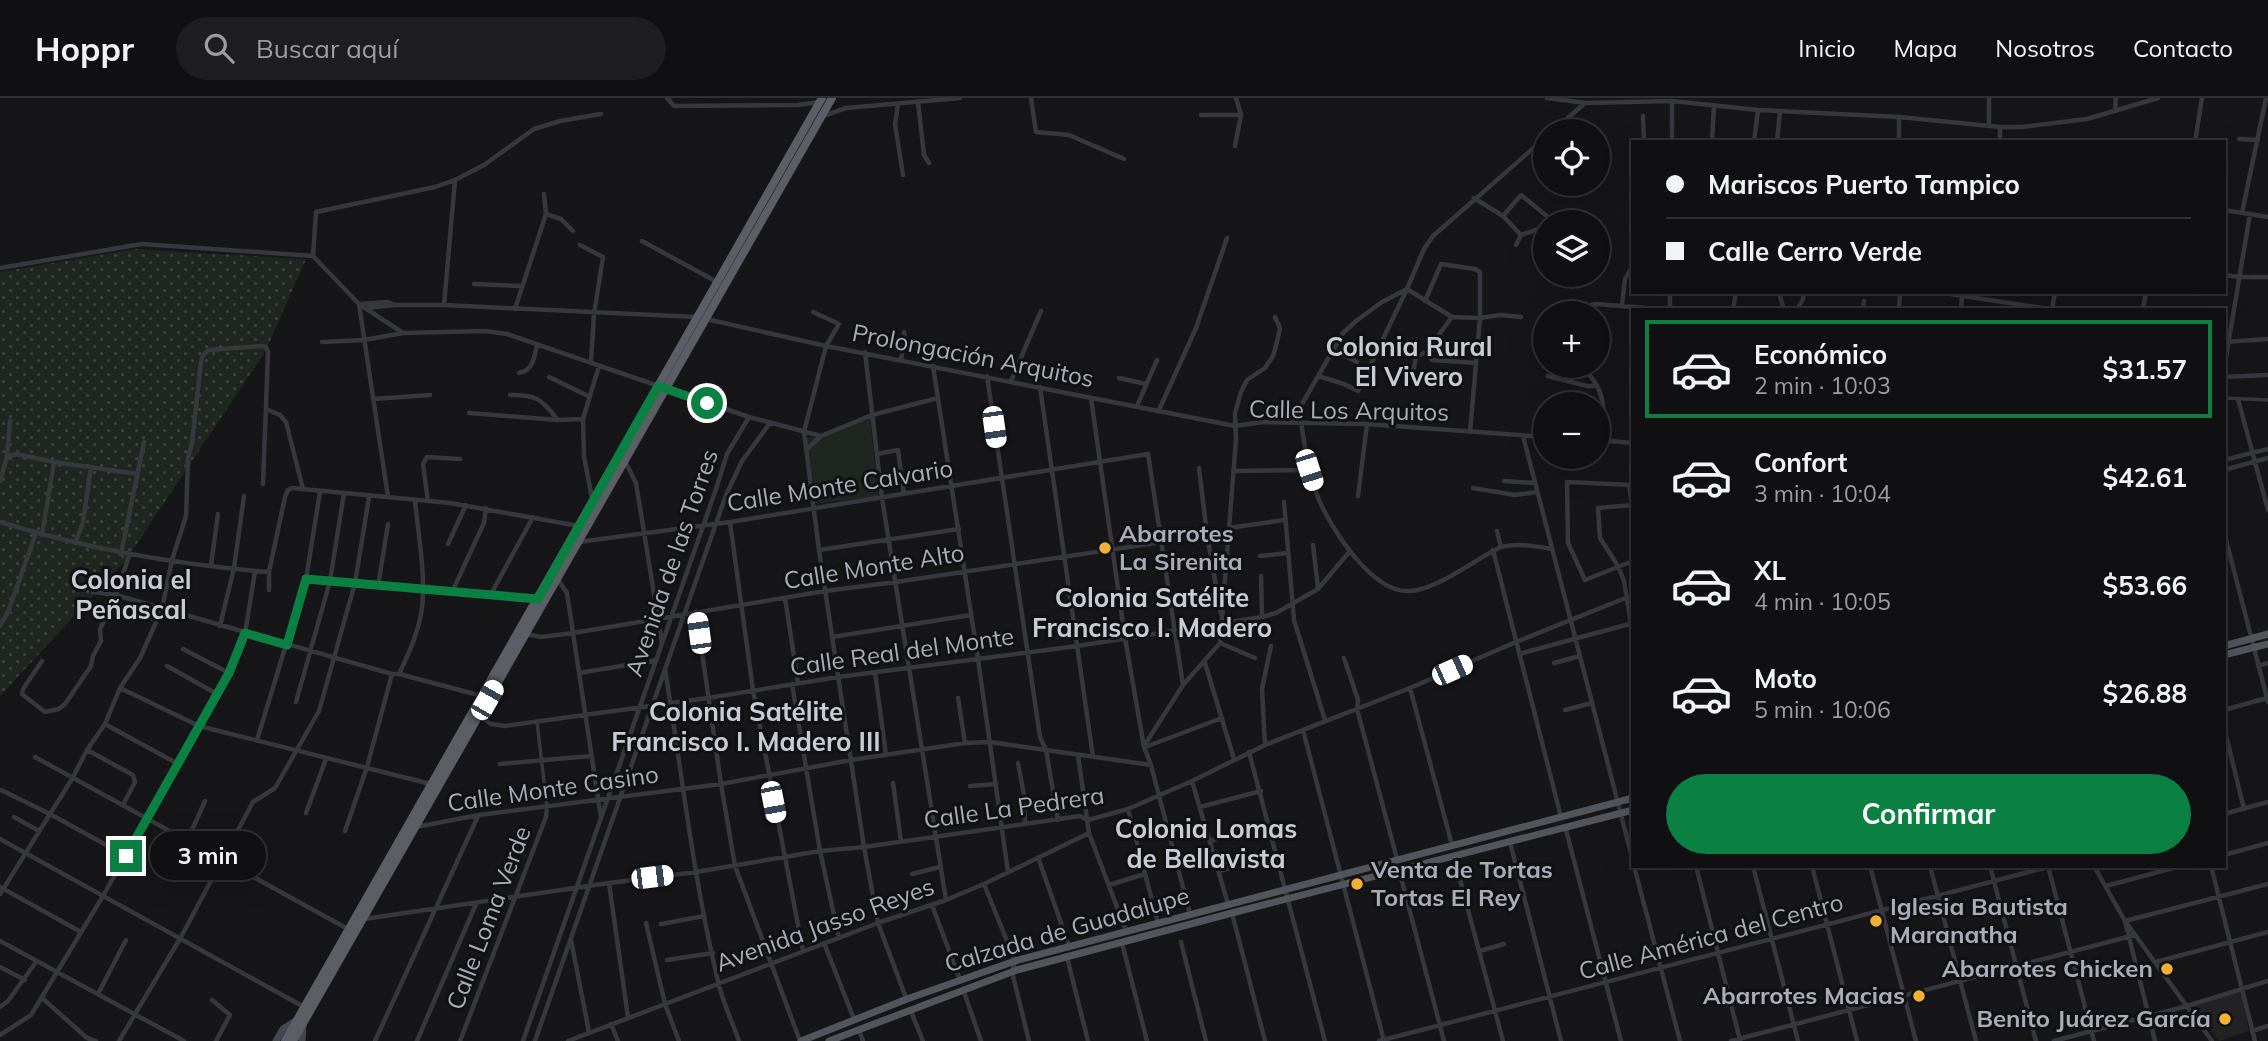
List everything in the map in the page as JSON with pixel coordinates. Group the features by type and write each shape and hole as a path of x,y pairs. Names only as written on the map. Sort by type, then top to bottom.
{"highway":[{"path":"701,318 717,282 812,116 825,100"},
{"path":"293,1041 304,1007 593,501 822,116 825,100"},
{"path":"285,1041 300,1021 416,827 624,460 661,388"}],"main road":[{"path":"2226,654 2268,634"},
{"path":"2226,646 2268,644"},
{"name":"Calzada de Guadalupe","path":"801,1041 1014,961 1631,799"},
{"name":"Calzada de Guadalupe","path":"830,1041 1012,972 1122,943 1179,935 1231,913 1631,810"},
{"path":"276,1041 283,1029 300,1021 302,1041"}],"street":[{"path":"667,98 674,106 759,101 798,105 825,100 846,108"},
{"path":"822,116 846,108 960,98"},
{"path":"1031,98 1036,132 1069,135 1124,159"},
{"path":"1235,146 1241,115 1237,98"},
{"path":"1547,98 1586,103 1672,99 1758,110 1899,117 2000,127 2087,119 2158,98"},
{"path":"1989,98 1989,125"},
{"path":"2115,111 2116,98"},
{"path":"2195,140 2202,98"},
{"path":"2242,213 2266,98"},
{"path":"1672,99 1672,140"},
{"path":"918,102 924,155 929,163"},
{"path":"1567,119 1586,103"},
{"path":"898,104 895,124 903,175"},
{"path":"798,105 812,116"},
{"path":"1712,140 1714,105"},
{"path":"1754,140 1758,110"},
{"path":"1777,140 1780,111"},
{"path":"313,256 316,212 435,187 484,165 534,129 560,121 601,114"},
{"path":"1201,115 1241,115"},
{"path":"1643,116 1644,140"},
{"path":"1899,117 1899,140"},
{"path":"2000,127 2000,140"},
{"path":"2239,139 2258,140"},
{"path":"1318,376 1358,391 1424,249 1433,236 1533,148"},
{"path":"444,305 455,180"},
{"path":"514,309 546,214 544,194"},
{"path":"1503,216 1521,195 1538,210"},
{"path":"1474,198 1503,216 1521,234"},
{"path":"2226,210 2268,217"},
{"path":"546,214 561,219 573,231"},
{"path":"2250,214 2226,342 2268,339"},
{"path":"1516,245 1521,234 1533,230"},
{"path":"1159,410 1196,328 1227,238"},
{"path":"642,241 717,282"},
{"path":"0,268 142,244 313,256 359,304 403,333"},
{"path":"580,245 603,257 594,314 591,362"},
{"path":"1425,302 1441,264 1480,272 1480,318 1470,432"},
{"path":"1622,305 1625,279 1631,268"},
{"path":"2226,275 2268,277"},
{"path":"474,284 522,286"},
{"path":"1406,289 1452,317 1521,317"},
{"path":"1291,422 1343,333 1382,302 1406,289"},
{"path":"1950,294 1979,295 2048,308"},
{"path":"1961,308 1962,295"},
{"path":"1863,308 1864,300"},
{"path":"359,304 388,302 395,305"},
{"path":"359,304 388,497"},
{"path":"365,308 395,305"},
{"name":"Prolongación Arquitos","path":"395,305 701,318 827,346 1235,426"},
{"path":"1610,305 1635,308"},
{"path":"1011,382 1041,311"},
{"path":"813,312 839,324 827,346 804,432 812,507 850,760 878,923 907,999"},
{"path":"1144,747 1183,685 1220,643 1236,440 1235,413 1247,380 1265,368 1273,356 1280,328 1275,317"},
{"path":"1413,372 1416,357 1426,352 1452,317"},
{"path":"322,342 364,340 403,333 485,331 507,334 749,417 821,436"},
{"path":"901,359 904,332"},
{"path":"519,373 531,367 537,345"},
{"path":"81,932 1,890 105,724 120,688 140,658 162,609 172,560 186,516 188,458 201,362 203,355 209,350 266,347 268,352 263,484"},
{"path":"1333,350 1357,362"},
{"path":"865,352 882,498 946,900"},
{"path":"1426,352 1432,360 1476,363"},
{"path":"1137,406 1157,360"},
{"path":"593,501 584,457 583,419 599,366"},
{"path":"933,366 1008,872"},
{"path":"987,376 1040,737 1046,750 1058,820"},
{"path":"2226,377 2268,376"},
{"path":"550,377 590,397"},
{"path":"1119,378 1146,384"},
{"path":"1556,378 1597,386"},
{"path":"1591,378 1598,392"},
{"path":"1040,387 1093,757"},
{"path":"373,399 430,395"},
{"path":"509,395 538,397 557,420"},
{"path":"806,450 821,436 872,415 938,398"},
{"path":"1091,398 1125,638 1144,747 1189,914"},
{"path":"2226,398 2268,400"},
{"path":"2238,399 2268,510"},
{"path":"266,409 280,415 286,422 303,489"},
{"path":"469,413 557,420 583,419"},
{"name":"Avenida de las Torres","path":"523,1041 727,454 749,417"},
{"path":"0,481 7,457 10,421"},
{"name":"Calle Los Arquitos","path":"1235,426 1263,422 1367,424 1533,436"},
{"path":"1301,422 1309,470 1320,501 1350,551 1376,579 1407,592 1434,584 1493,550 1511,544 1552,550"},
{"name":"Avenida de las Torres","path":"535,1041 726,495 742,461 770,423"},
{"path":"1358,496 1367,424"},
{"path":"1523,436 1631,854"},
{"path":"1610,441 1631,443"},
{"path":"121,554 144,442"},
{"path":"2226,460 2268,449"},
{"path":"877,454 898,450 904,495"},
{"path":"7,457 16,454 138,474"},
{"name":"Calle Monte Calvario","path":"578,542 730,522 1148,454 1161,541"},
{"path":"2226,469 2268,458"},
{"path":"428,501 424,459 460,459"},
{"path":"624,460 636,484 663,644"},
{"path":"0,626 39,534 54,462"},
{"path":"75,543 83,523 91,467"},
{"path":"1199,468 1222,622"},
{"path":"1233,471 1309,470"},
{"path":"1504,481 1535,483"},
{"path":"1631,485 1567,482 1568,544 1585,580 1631,562"},
{"path":"269,590 269,572 288,490 292,488 466,505 579,526"},
{"path":"1473,488 1515,495 1537,492"},
{"path":"257,740 306,579 320,492"},
{"path":"296,702 330,581 344,493"},
{"path":"220,626 234,568 244,496"},
{"path":"119,1041 181,937 253,802 275,788 319,711 355,583 369,496"},
{"path":"399,674 422,609 415,500"},
{"path":"1284,502 1294,620 1325,720"},
{"path":"448,544 466,505"},
{"path":"1519,653 1631,624 1624,581 1600,538 1598,508 1631,505"},
{"path":"452,592 484,523 486,508"},
{"path":"211,565 218,513"},
{"path":"491,594 533,517"},
{"name":"Calle Monte Alto","path":"526,634 541,637 573,633 825,591 1207,535 1284,520"},
{"path":"0,522 129,556 269,572"},
{"path":"730,522 753,690 803,951"},
{"path":"378,586 388,524"},
{"path":"818,550 959,529"},
{"path":"1497,531 1501,547"},
{"path":"1161,541 1183,685"},
{"path":"2226,541 2268,699 2226,710"},
{"path":"1313,545 1318,589"},
{"path":"1493,550 1561,817"},
{"name":"Calle Real del Monte","path":"478,716 498,726 586,715 838,677 1077,646 1262,617 1276,613 1318,589 1350,551"},
{"path":"1260,556 1288,553"},
{"path":"42,661 23,688 22,694 45,712 51,712 65,704 92,666 93,656 101,641 100,629 116,595 129,556"},
{"path":"0,1035 31,1015 42,998 218,694 245,633 255,571"},
{"path":"1261,576 1262,617"},
{"path":"557,578 568,593 602,819"},
{"path":"306,579 538,599"},
{"path":"93,592 116,595 311,652 483,696"},
{"name":"Calle La Pedrera","path":"362,919 696,872 820,851 1080,816 1088,820 1128,809 1265,745 1631,597"},
{"path":"785,598 820,851 839,938"},
{"path":"696,611 720,783 735,866 801,1041"},
{"path":"832,637 971,615"},
{"path":"1220,643 1255,658"},
{"path":"1265,745 1262,689 1271,646"},
{"path":"183,649 229,673"},
{"path":"1555,663 1580,656"},
{"path":"1344,658 1357,699 1357,709 1397,859"},
{"path":"579,673 657,660"},
{"path":"1205,662 1234,759"},
{"path":"2258,666 2268,663"},
{"path":"167,666 218,694"},
{"path":"665,669 704,916 718,983 739,1041"},
{"path":"874,673 886,755"},
{"path":"345,831 367,767 392,674"},
{"path":"120,688 199,726 432,784"},
{"path":"1410,688 1452,845"},
{"path":"958,698 965,743"},
{"path":"1565,710 1592,703"},
{"path":"1144,747 1223,718"},
{"path":"537,721 547,807"},
{"path":"105,724 178,764"},
{"path":"1303,730 1382,1041"},
{"path":"2226,735 2244,809"},
{"name":"Calle Monte Casino","path":"416,827 479,815 682,789 965,743 990,742 1151,765"},
{"path":"87,750 133,775 135,782 123,806"},
{"path":"1249,752 1325,1041"},
{"path":"1078,755 1089,833 1127,932"},
{"path":"500,764 592,756"},
{"path":"35,757 348,930"},
{"path":"306,813 326,759"},
{"path":"1018,763 1026,824"},
{"path":"1192,781 1228,904"},
{"path":"893,783 902,841"},
{"path":"970,786 996,784"},
{"path":"1,790 126,856"},
{"path":"1200,807 1261,792"},
{"path":"187,841 205,801"},
{"path":"2226,814 2268,802"},
{"name":"Calle Loma Verde","path":"460,1041 546,817 547,807"},
{"path":"1128,809 1158,923"},
{"path":"375,1041 479,815"},
{"path":"14,817 39,831"},
{"path":"1210,841 1269,824"},
{"path":"1565,826 1621,1041"},
{"name":"Avenida Jasso Reyes","path":"568,1041 824,943 946,900 1089,833"},
{"path":"0,839 304,1007"},
{"path":"1510,841 1561,1041"},
{"path":"2226,854 2268,843"},
{"path":"1454,856 1503,1041"},
{"path":"1038,857 1069,947"},
{"path":"1219,872 1260,860"},
{"path":"912,874 940,867"},
{"path":"1635,868 1679,1041"},
{"path":"1697,868 1740,1040"},
{"path":"1754,868 1798,1041"},
{"path":"1813,868 1857,1041"},
{"path":"1871,868 1916,1041"},
{"path":"1931,868 1976,1041"},
{"path":"1991,868 2036,1041"},
{"name":"Calle América del Centro","path":"1382,1041 2045,868"},
{"path":"2049,868 2094,1041"},
{"path":"2095,868 2132,935 2212,1041"},
{"path":"2106,886 2174,868"},
{"path":"2212,868 2255,1041"},
{"path":"1399,870 1444,1041"},
{"path":"1109,885 1145,874"},
{"path":"609,883 628,1017"},
{"path":"984,884 1014,961 1012,972 1029,1041"},
{"path":"2125,922 2268,884"},
{"path":"416,1041 476,903"},
{"path":"932,905 960,980"},
{"path":"1231,913 1265,1041"},
{"path":"662,923 704,916"},
{"path":"646,923 665,1004 679,1041"},
{"path":"2155,962 2268,932"},
{"path":"1179,935 1206,1041"},
{"path":"1731,1041 2132,935"},
{"path":"2132,935 2155,1041"},
{"path":"571,938 589,1032"},
{"path":"98,994 125,940"},
{"path":"0,941 184,1041"},
{"path":"824,943 854,1020"},
{"path":"1122,943 1147,1041"},
{"path":"1480,951 1504,944"},
{"path":"667,960 713,953"},
{"path":"1067,957 1088,1041"},
{"path":"0,1007 25,980 36,962"},
{"path":"0,967 25,980"},
{"path":"2053,1041 2187,1006 2268,981"},
{"path":"963,989 981,1041"},
{"path":"42,998 84,1039 96,1041"},
{"path":"212,1000 230,1015 216,1041"},
{"path":"910,1009 923,1041"},
{"path":"611,1024 618,1041"},
{"path":"2252,1031 2268,1026"},
{"path":"859,1030 863,1041"}],"shaded area":[{"path":"135,249 306,259 265,352 126,560 0,696 0,272"},
{"path":"870,419 879,496 816,504 806,438 818,437 840,427"},
{"name":"Benito Juárez García","path":"2241,991 2249,1031 2219,1041 2193,1006"}],"place":[{"name":"Abarrotes La Sirenita","path":"1105,548"},
{"name":"Venta de Tortas Tortas El Rey","path":"1357,884"},
{"name":"Iglesia Bautista Maranatha","path":"1876,921"},
{"name":"Abarrotes Chicken","path":"2167,969"},
{"name":"Abarrotes Macias","path":"1919,996"},
{"name":"Benito Juárez García","path":"2225,1019"}],"district":[{"name":"Colonia Rural El Vivero","path":"1409,362"},
{"name":"Colonia el Peñascal","path":"131,595"},
{"name":"Colonia Satélite Francisco I. Madero","path":"1152,613"},
{"name":"Colonia Satélite Francisco I. Madero III","path":"746,727"},
{"name":"Colonia Lomas de Bellavista","path":"1206,844"}],"route":[{"path":"126,856 229,673 245,633 287,645 306,579 538,599 658,386 707,403"}]}
